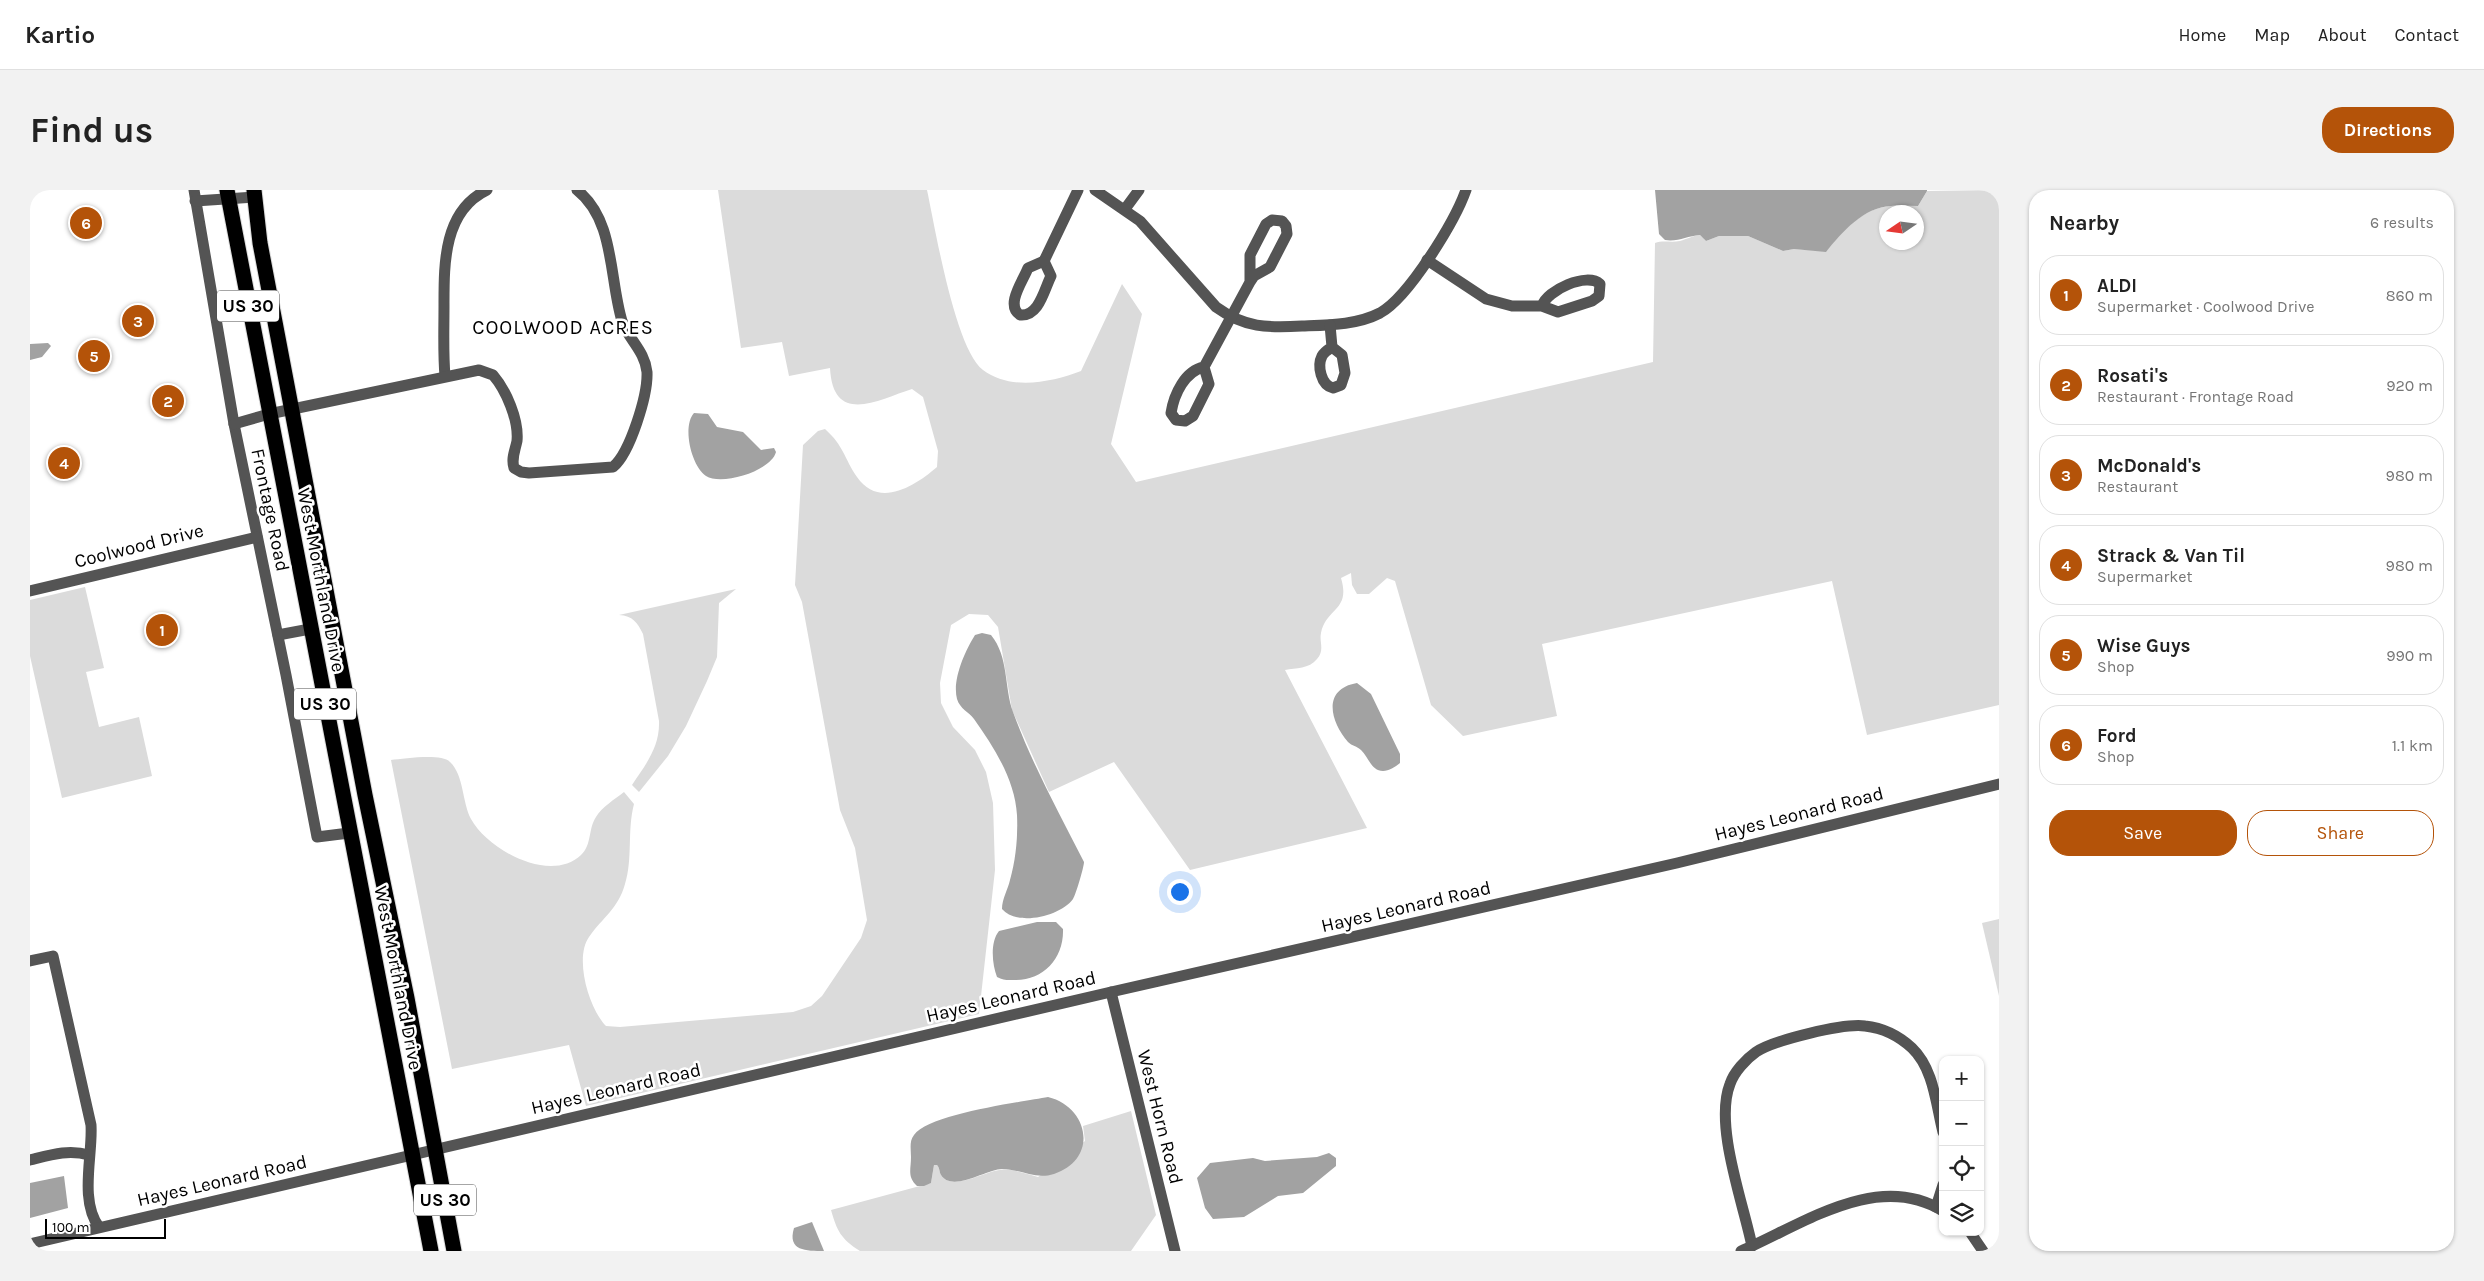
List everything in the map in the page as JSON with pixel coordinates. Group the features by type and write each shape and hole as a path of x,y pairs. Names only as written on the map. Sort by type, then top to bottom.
{"highway":[{"name":"West Morthland Drive","path":"228,194 412,1155"},
{"name":"West Morthland Drive","path":"254,194 260,244 365,795 407,998 435,1149"},
{"name":"US 30","path":"435,1149 454,1251"},
{"name":"US 30","path":"412,1155 431,1251"}],"street":[{"path":"445,376 444,275 446,246 462,210 476,195 487,190"},
{"path":"234,424 269,414 479,370 493,374 517,428 512,461 514,468 521,472 604,470 617,463 638,417 647,380 647,369 642,354 623,323 602,225 589,201 577,190"},
{"path":"1044,261 1051,276 1034,311 1028,315 1020,315 1015,310 1014,301 1028,268 1044,261 1078,190"},
{"path":"1095,190 1125,209 1152,234 1208,301 1231,318 1266,328 1330,325 1359,321 1381,313 1399,298 1427,260 1457,212 1466,190"},
{"path":"1125,209 1139,190"},
{"path":"195,195 254,194"},
{"name":"Frontage Road","path":"195,195 234,424 278,635 317,837 349,833"},
{"path":"1204,366 1192,370 1184,379 1172,407 1171,413 1176,420 1185,421 1193,416 1208,384 1204,366 1254,276 1270,267 1287,234 1286,226 1282,221 1272,220 1266,224 1250,256 1250,282"},
{"path":"1427,260 1486,299 1512,306 1542,306 1558,312 1592,301 1599,296 1600,284 1596,280 1585,279 1552,292 1544,299 1542,306"},
{"path":"1330,325 1332,347"},
{"name":"Coolwood Drive","path":"30,591 257,537"},
{"path":"278,635 310,629"},
{"name":"Hayes Leonard Road","path":"30,1244 1111,992 1677,863 1999,784"},
{"path":"30,962 53,956 91,1125 92,1141 89,1155 90,1202 94,1220 99,1227"},
{"name":"West Horn Road","path":"1111,992 1175,1251"},
{"path":"1752,1246 1725,1130 1724,1109 1730,1082 1741,1065 1756,1052 1773,1044 1851,1025 1881,1028 1898,1036 1922,1060 1932,1085 1939,1115"},
{"path":"30,1160 64,1152 89,1155"},
{"path":"1741,1251 1846,1203 1865,1198 1899,1196 1939,1209"},
{"path":"1973,1236 1983,1251"}],"shaded area":[{"path":"718,190 927,190 955,314 973,358 983,370 994,377 1006,381 1032,382 1045,381 1081,371 1122,284 1142,314 1111,444 1136,482 1653,362 1655,243 1680,241 1700,235 1706,241 1719,236 1748,236 1783,251 1794,249 1826,251 1854,222 1879,208 1879,250 1924,250 1924,205 1919,205 1927,191 1999,190 1999,705 1867,735 1832,581 1542,644 1557,716 1463,736 1431,705 1395,581 1387,578 1369,594 1357,594 1352,585 1351,573 1341,578 1343,597 1324,625 1321,633 1321,652 1319,656 1310,665 1285,670 1367,828 1190,870 1114,762 1049,792 1012,710 998,627 988,615 969,614 951,625 940,683 941,703 953,727 975,750 986,772 993,803 995,870 979,1014 586,1106 569,1045 452,1069 391,760 431,757 445,759 450,762 458,774 468,812 479,831 505,852 537,865 553,866 568,863 581,855 587,847 596,817 624,792 634,804 629,865 622,893 589,937 583,957 583,970 589,996 594,1008 606,1026 620,1027 793,1012 811,1006 822,996 861,938 867,920 855,848 840,810 802,602 795,585 803,445 818,431 825,429 836,441 857,477 866,487 876,492 886,493 908,487 937,467 938,451 923,397 912,389 873,402 849,403 840,398 833,386 830,368 789,376 782,342 741,348"},
{"path":"1655,190 1927,190 1919,205 1879,205 1879,208 1863,216 1846,229 1826,252 1794,249 1783,251 1748,236 1719,236 1706,241 1700,235 1665,240 1659,234"},
{"path":"48,343 51,346 42,357 30,360 30,344"},
{"path":"694,413 708,414 717,427 743,432 761,450 774,448 776,452 765,465 745,475 723,479 713,479 706,476 696,464 690,446 689,427 690,419"},
{"path":"85,587 104,668 86,672 99,727 139,717 152,776 62,798 30,656 30,600"},
{"path":"736,589 719,603 717,657 686,726 668,756 639,792 632,785 655,747 659,721 643,634 634,620 619,615"},
{"path":"982,633 991,635 997,644 1001,653 1010,702 1020,731 1046,788 1084,862 1073,899 1059,910 1039,917 1018,917 1002,909 1015,856 1017,815 1015,802 1008,777 996,752 974,719 960,705 957,699 956,683 967,649 975,635"},
{"path":"1357,683 1371,694 1400,754 1400,763 1390,770 1375,769 1361,750 1348,742 1337,725 1334,716 1334,699 1338,692 1346,686"},
{"path":"1999,919 1999,996 1982,923"},
{"path":"1037,922 1056,922 1063,929 1060,949 1056,958 1043,972 1026,979 1004,980 997,977 994,966 993,947 999,931"},
{"path":"1048,1097 1062,1103 1073,1111 1080,1122 1083,1146 1078,1157 1068,1167 1047,1176 1002,1169 953,1182 946,1180 941,1175 939,1167 934,1165 931,1183 917,1186 912,1179 910,1173 912,1137 923,1128 937,1121 976,1110"},
{"path":"1131,1111 1156,1215 1131,1251 860,1251 844,1238 835,1224 831,1210 931,1183 934,1165 938,1166 941,1175 946,1180 952,1182 1004,1170 1038,1177 1085,1141 1083,1126"},
{"path":"1329,1153 1336,1158 1336,1166 1303,1193 1278,1196 1244,1217 1213,1219 1205,1208 1197,1178 1210,1163 1253,1158 1265,1161 1317,1157"},
{"path":"64,1176 68,1208 30,1218 30,1183"},
{"path":"812,1222 824,1251 805,1250 793,1241 794,1228"}],"place":[{"name":"Ford","path":"86,223"},
{"name":"McDonald's","path":"138,321"},
{"name":"Wise Guys","path":"94,356"},
{"name":"Rosati's","path":"168,401"},
{"name":"Strack & Van Til","path":"64,463"},
{"name":"ALDI","path":"162,630"}],"district":[{"name":"COOLWOOD ACRES","path":"563,327"}]}
